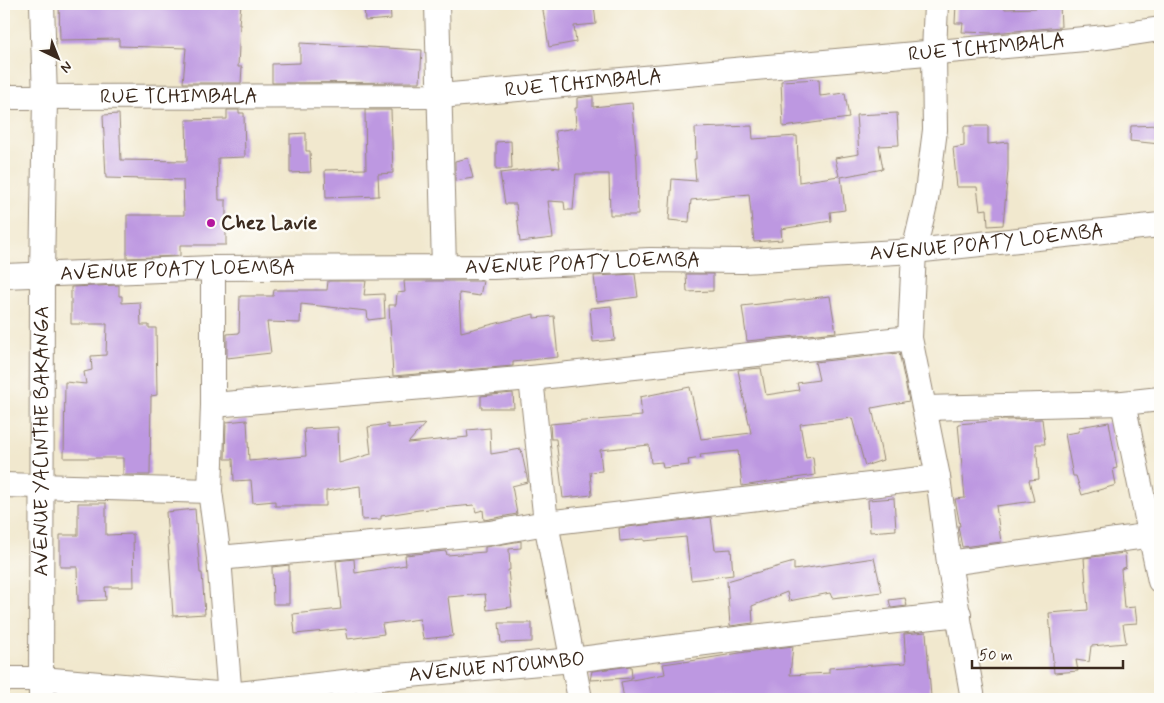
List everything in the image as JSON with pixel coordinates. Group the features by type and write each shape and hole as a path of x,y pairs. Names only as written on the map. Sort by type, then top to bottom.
{"street":[{"name":"AVENUE YACINTHE BAKANGA","path":"41,689 42,274 45,98 42,4"},
{"path":"437,4 444,267"},
{"path":"936,4 934,53 935,130 926,200 914,251 910,338 938,477 949,562 972,699"},
{"name":"RUE TCHIMBALA","path":"4,97 440,96 1106,37 1160,28"},
{"name":"AVENUE POATY LOEMBA","path":"4,276 213,268 493,267 650,260 721,262 914,251 1160,225"},
{"path":"213,268 213,405 210,492 219,558 229,697"},
{"path":"213,405 531,378 910,338"},
{"path":"531,378 546,523 580,699"},
{"path":"925,408 1124,403 1160,399"},
{"path":"1124,403 1155,534 1160,582"},
{"path":"219,558 490,533 546,523 938,477"},
{"path":"4,485 210,492"},
{"path":"949,562 1155,534"},
{"name":"AVENUE NTOUMBO","path":"4,679 41,689 229,697 388,677 573,660 744,638 959,614"}],"building":[{"path":"59,4 241,4 238,67 242,67 241,83 183,83 186,48 119,46 119,39 60,40"},
{"path":"364,4 390,4 391,19 365,21"},
{"path":"542,4 594,4 596,24 574,26 576,42 549,47"},
{"path":"956,4 1004,4 1004,9 1036,8 1036,4 1060,4 1061,27 992,33 962,32 963,23 955,23"},
{"path":"300,43 422,50 420,82 272,83 272,64 300,63"},
{"path":"819,79 820,96 845,93 849,118 783,127 781,81"},
{"path":"593,96 593,107 632,103 637,162 638,215 610,215 609,174 576,174 573,210 565,210 564,202 548,201 553,238 520,242 516,204 505,204 500,173 550,167 560,168 555,131 576,128 575,108 577,108 577,98"},
{"path":"227,110 239,110 239,113 244,113 245,157 218,158 219,200 226,200 226,245 180,245 180,256 127,258 127,215 184,215 183,180 106,178 103,115 119,114 121,160 187,161 186,120 227,119"},
{"path":"365,110 391,110 393,173 378,174 379,196 326,198 325,170 366,169"},
{"path":"897,113 899,145 879,146 883,169 841,177 845,210 830,212 831,221 781,229 782,240 754,242 749,194 691,200 689,222 669,220 672,179 696,181 694,159 696,159 695,128 752,126 753,139 797,136 799,182 839,176 835,158 859,154 856,115"},
{"path":"1160,125 1160,144 1130,141 1131,126"},
{"path":"964,126 988,126 988,144 1008,142 1008,170 1003,225 988,226 987,209 980,210 977,187 957,187 953,148 964,146"},
{"path":"306,133 306,151 310,151 311,172 290,173 290,134"},
{"path":"511,141 512,169 496,169 496,142"},
{"path":"468,158 473,178 455,181 455,161"},
{"path":"635,274 638,297 597,302 594,276"},
{"path":"686,274 713,274 713,291 687,292"},
{"path":"328,281 366,281 364,295 384,294 385,318 368,320 367,311 301,304 300,323 267,322 271,353 227,358 227,334 239,333 240,296 273,296 274,290 327,290"},
{"path":"404,281 483,281 480,296 459,293 461,332 534,314 534,318 554,316 558,357 513,362 513,366 393,376 389,305 396,305 397,293 405,292"},
{"path":"119,285 119,296 122,296 122,303 140,302 141,325 149,325 149,328 156,328 157,395 151,396 150,475 123,475 123,458 64,458 65,382 86,384 84,372 92,370 91,356 106,355 107,324 71,324 71,287"},
{"path":"830,296 836,332 747,341 742,306"},
{"path":"611,306 615,340 593,342 590,308"},
{"path":"899,353 909,401 872,408 883,460 865,466 852,418 800,424 806,458 813,457 815,475 742,486 738,451 700,455 701,458 688,460 689,465 663,468 662,462 651,463 649,445 600,450 602,471 590,472 592,495 563,498 556,439 551,439 550,424 642,416 640,397 690,387 701,439 751,433 738,370 761,368 766,395 799,390 797,383 819,380 815,362"},
{"path":"513,393 514,408 481,408 481,396"},
{"path":"1042,419 1045,444 1036,444 1039,479 1029,480 1034,501 996,506 1001,542 962,547 955,499 965,498 958,424"},
{"path":"247,420 249,461 306,456 304,429 338,427 339,463 371,454 368,427 388,424 388,428 425,424 408,443 468,437 467,430 490,428 491,454 521,449 528,482 512,486 517,514 484,520 483,510 476,512 474,505 419,510 381,516 381,519 362,520 360,486 326,491 326,506 275,506 275,501 253,503 251,480 234,481 233,459 225,459 226,422"},
{"path":"1109,422 1117,468 1113,469 1116,485 1082,495 1076,476 1073,476 1065,434 1078,432 1079,427"},
{"path":"894,498 896,530 870,532 868,500"},
{"path":"78,503 106,503 106,535 133,534 134,587 105,587 106,600 78,601 77,567 60,567 60,535 78,535"},
{"path":"195,509 205,614 173,616 166,512"},
{"path":"711,517 715,550 731,549 733,575 691,580 686,537 620,541 619,528"},
{"path":"521,541 521,548 509,549 510,570 508,570 512,607 487,610 485,594 448,597 453,636 423,639 420,619 382,624 384,634 348,639 346,629 295,634 293,614 341,609 336,561 354,559 355,573 406,565 405,555 446,551 447,555 485,552 485,547"},
{"path":"1125,553 1126,567 1121,569 1124,608 1135,607 1137,623 1123,624 1126,643 1091,646 1089,662 1076,660 1078,671 1054,673 1049,613 1088,610 1084,558"},
{"path":"874,558 882,592 832,598 830,593 789,601 787,592 752,606 753,623 730,626 727,581 794,562 794,570"},
{"path":"289,565 289,604 273,604 272,567"},
{"path":"905,598 907,606 891,608 889,600"},
{"path":"499,623 532,623 532,642 501,643"},
{"path":"926,632 931,697 909,699 909,696 875,699 624,699 621,682 665,674 663,664 793,646 790,675 829,673 829,668 906,663 904,634"},
{"path":"631,666 632,678 590,680 592,671"}],"place":[{"name":"Chez Lavie","path":"211,223"}]}
